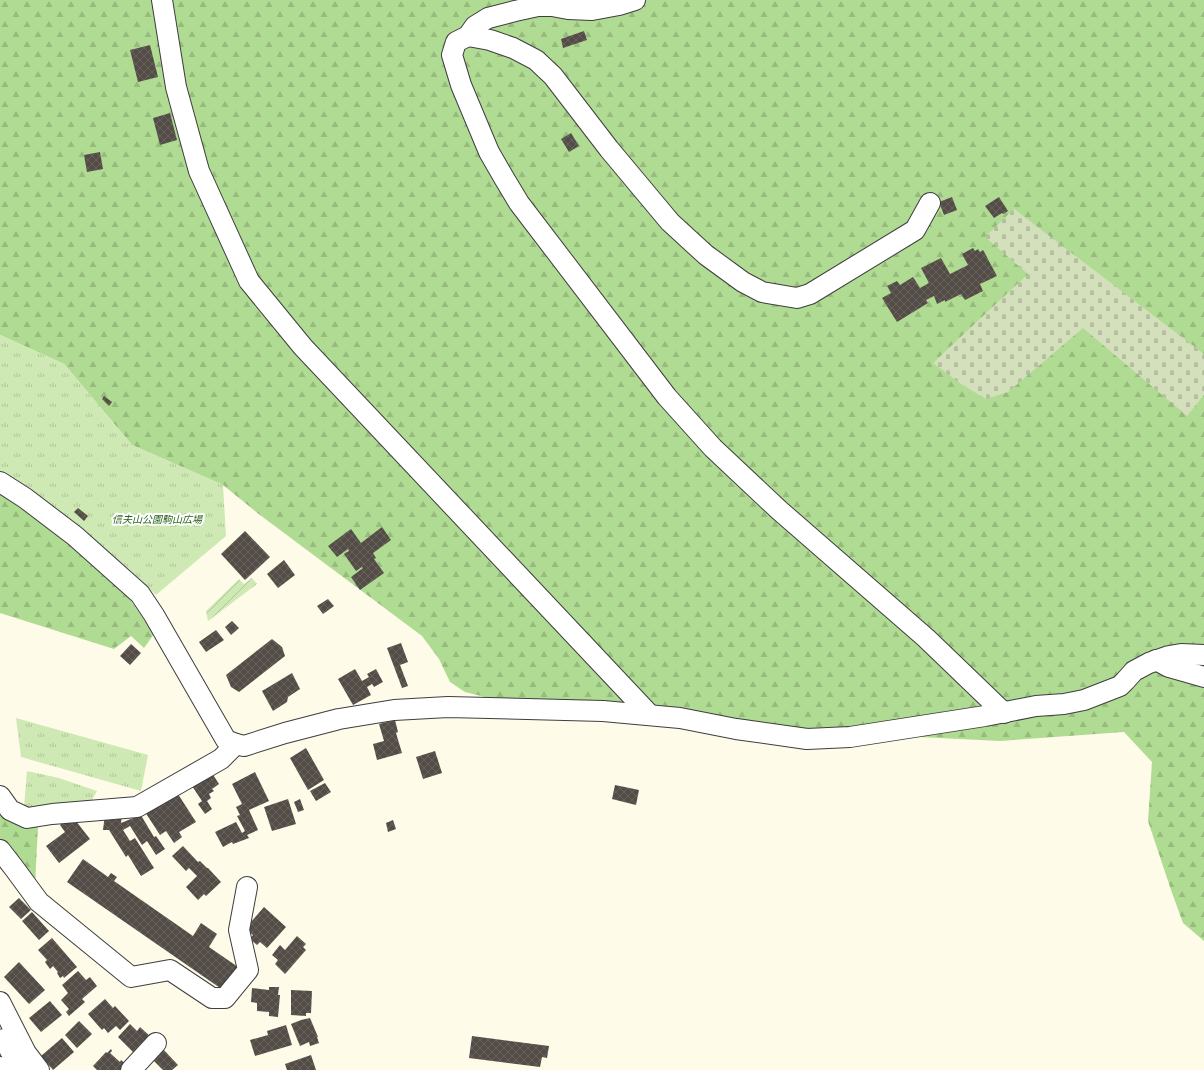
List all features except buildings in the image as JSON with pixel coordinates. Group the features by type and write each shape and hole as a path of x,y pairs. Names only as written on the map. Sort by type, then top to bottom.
{"street":[{"path":"162,0 176,87 199,171 249,281 303,348 650,715"},
{"path":"635,0 619,5 592,10 545,6 530,7 488,18 475,26 468,36 456,42 452,55 460,85 489,152 519,203 667,397 713,448 779,510 926,638 1004,713"},
{"path":"468,36 490,40 513,48 536,60 553,76 609,149 670,222 706,255 743,282 762,292 797,298 810,294 915,230 930,203"},
{"path":"0,482 31,502 75,536 140,594 154,615 226,740 244,746 339,718 417,708 603,711 680,718 736,729 807,739 850,737 1004,713 1036,706 1064,704 1084,700 1120,686 1134,671 1156,660 1181,654 1204,655"},
{"path":"1156,660 1169,667 1204,677"},
{"path":"0,796 10,810 27,818 52,814 137,807 221,759 236,744"},
{"path":"0,850 39,902 131,977 170,970 212,998 225,998 248,970 239,930 247,887"},
{"path":"0,1002 26,1053 39,1070"},
{"path":"0,1030 20,1070"},
{"path":"131,1070 156,1043"}],"green space":[{"path":"0,0 1204,0 1204,941 1183,923 1148,821 1152,762 1124,732 1000,741 778,730 489,698 465,692 450,682 439,659 422,636 260,515 223,485 132,445 64,364 0,335"},
{"path":"1014,209 1204,354 1204,395 1187,416 1083,328 1008,392 986,399 961,384 933,363 1028,274 985,237"},
{"name":"信夫山公園駒山広場","path":"0,335 64,364 132,445 223,485 226,536 156,595 130,570 78,529 45,500 28,487 0,472"},
{"path":"0,491 67,541 122,588 154,634 144,648 131,636 114,649 0,613"},
{"path":"252,578 257,584 208,621 206,611 239,579 244,584"},
{"path":"16,718 148,755 141,791 21,757"},
{"path":"27,771 59,778 97,791 88,807 24,807"},
{"path":"0,809 38,826 35,885 0,845"}]}
